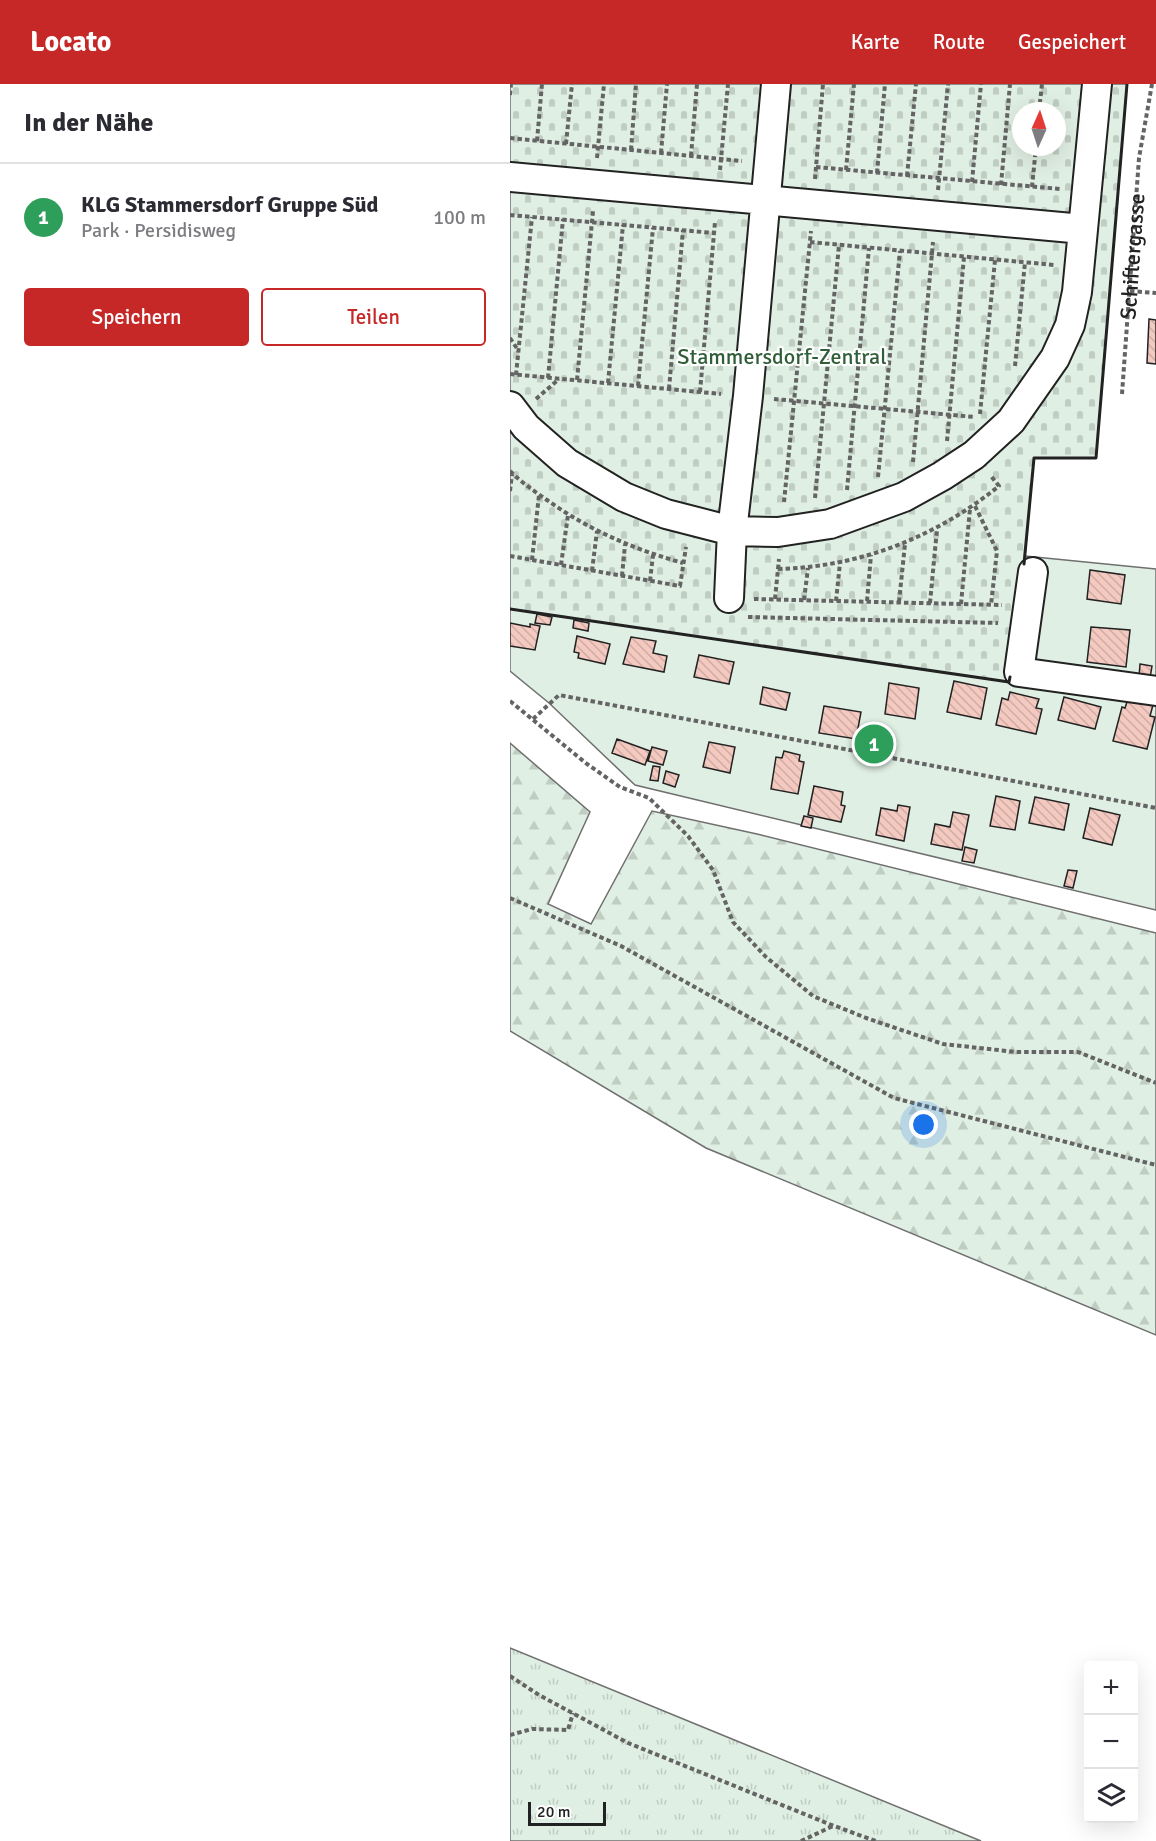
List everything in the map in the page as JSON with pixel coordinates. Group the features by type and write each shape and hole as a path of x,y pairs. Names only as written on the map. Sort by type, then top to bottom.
{"street":[{"path":"733,598 732,531 776,84"},
{"path":"510,406 526,427 567,463 624,497 666,514 732,531 782,532 830,524 904,497 975,455 1011,421 1055,358 1070,325 1077,292 1070,228 1086,192 1097,84"},
{"path":"510,177 1070,228"},
{"path":"1033,572 1019,672 1156,691"}],"path":[{"path":"510,95 511,84"},
{"path":"537,141 542,84"},
{"path":"566,144 572,84"},
{"path":"577,380 604,84"},
{"path":"631,150 636,84"},
{"path":"661,153 668,84"},
{"path":"691,156 698,84"},
{"path":"700,392 728,84"},
{"path":"784,502 823,84"},
{"path":"846,170 854,84"},
{"path":"877,173 885,84"},
{"path":"907,176 916,84"},
{"path":"913,463 948,84"},
{"path":"972,182 981,84"},
{"path":"1001,185 1010,84"},
{"path":"1040,102 1042,84"},
{"name":"Schiftergasse","path":"1122,394 1139,158 1152,84"},
{"path":"510,138 769,164"},
{"path":"1032,187 1035,156"},
{"path":"816,167 1086,192"},
{"path":"510,215 714,233"},
{"path":"516,375 532,217"},
{"path":"548,378 563,219"},
{"path":"608,383 623,225"},
{"path":"638,386 653,228"},
{"path":"1053,276 1070,228"},
{"path":"669,389 683,230"},
{"path":"810,242 1055,265"},
{"path":"815,498 839,245"},
{"path":"847,491 869,248"},
{"path":"878,480 900,251"},
{"path":"947,444 964,257"},
{"path":"989,402 979,418 995,260"},
{"path":"1021,360 1015,368 1025,262"},
{"path":"1130,291 1156,293"},
{"path":"510,338 518,351"},
{"path":"778,569 808,568 840,563 904,544 937,528 973,507 999,486 975,455"},
{"path":"511,472 568,515 597,531 625,545 683,563"},
{"path":"510,492 511,472"},
{"path":"532,560 539,495"},
{"path":"961,604 973,507"},
{"path":"973,507 997,551 992,605"},
{"path":"561,566 568,515"},
{"path":"510,556 680,586 690,519"},
{"path":"930,603 937,528"},
{"path":"592,571 597,531"},
{"path":"775,599 782,532"},
{"path":"899,602 904,544"},
{"path":"622,576 625,545"},
{"path":"650,581 653,555"},
{"path":"867,601 871,555"},
{"path":"836,601 840,563"},
{"path":"804,600 808,568"},
{"path":"1003,623 736,617 733,598 1004,605 1004,614"},
{"path":"533,719 559,695 1156,808"},
{"path":"510,701 612,782 637,795 649,798 688,836 713,870 733,922 766,957 813,996 866,1018 943,1044 1016,1052 1078,1052 1156,1083"},
{"path":"510,898 621,946 894,1098 1156,1165"},
{"path":"510,1676 539,1695 628,1743 876,1841"},
{"path":"510,1735 531,1729 568,1730 573,1713"},
{"path":"801,1841 834,1826"}],"green space":[{"name":"Stammersdorf-Zentral","path":"510,84 1127,84 1096,458 1034,458 1024,567 1009,682 510,609"},
{"path":"1025,556 1156,569 1156,910 635,785 549,703 510,671 510,609 1008,682"},
{"path":"510,743 590,812 548,904 591,924 652,811 757,834 1156,933 1156,1335 706,1148 510,1031"},
{"path":"510,1648 981,1841 510,1841"}],"building":[{"path":"1149,319 1156,320 1156,364 1147,363"},
{"path":"1090,570 1125,575 1121,604 1087,599"},
{"path":"537,614 552,617 550,625 535,623"},
{"path":"574,620 589,623 588,631 573,628"},
{"path":"510,623 530,627 530,624 540,626 535,650 510,646"},
{"path":"1091,627 1130,630 1126,667 1087,662"},
{"path":"577,636 610,644 605,664 578,658 579,653 574,652"},
{"path":"631,637 656,641 653,653 667,656 664,672 623,664"},
{"path":"699,655 734,662 729,684 694,677"},
{"path":"1140,664 1152,666 1150,678 1139,677"},
{"path":"954,681 987,688 981,719 947,712"},
{"path":"889,683 919,688 915,719 885,714"},
{"path":"763,687 790,693 786,710 760,704"},
{"path":"1010,692 1039,699 1036,708 1042,709 1036,734 996,725 1002,698 1008,700"},
{"path":"1064,697 1101,707 1095,729 1058,720"},
{"path":"1128,699 1153,705 1150,716 1155,717 1147,749 1113,741 1122,707 1125,708"},
{"path":"824,706 861,712 856,739 819,733"},
{"path":"617,739 650,751 645,765 612,753"},
{"path":"709,742 735,747 730,773 703,767"},
{"path":"652,747 667,751 663,765 648,761"},
{"path":"784,751 800,755 799,761 804,762 798,794 771,789 776,757 782,758"},
{"path":"653,766 660,767 658,781 650,780"},
{"path":"666,771 679,775 675,787 663,783"},
{"path":"814,786 843,792 841,805 845,806 841,822 808,815"},
{"path":"996,796 1020,801 1015,830 990,826"},
{"path":"1035,797 1069,804 1064,830 1029,823"},
{"path":"898,805 910,807 904,841 876,835 881,808 897,811"},
{"path":"1090,808 1120,815 1112,845 1083,838"},
{"path":"953,812 969,815 962,850 931,844 935,824 950,827"},
{"path":"804,816 813,818 811,828 801,826"},
{"path":"965,847 977,850 974,863 962,861"},
{"path":"1068,870 1077,871 1073,888 1064,886"}],"wall":[{"path":"1024,564 1034,458 1096,458 1127,84"},
{"path":"510,609 1009,682 1010,677"}],"place":[{"name":"KLG Stammersdorf Gruppe Süd","path":"874,744"}]}
